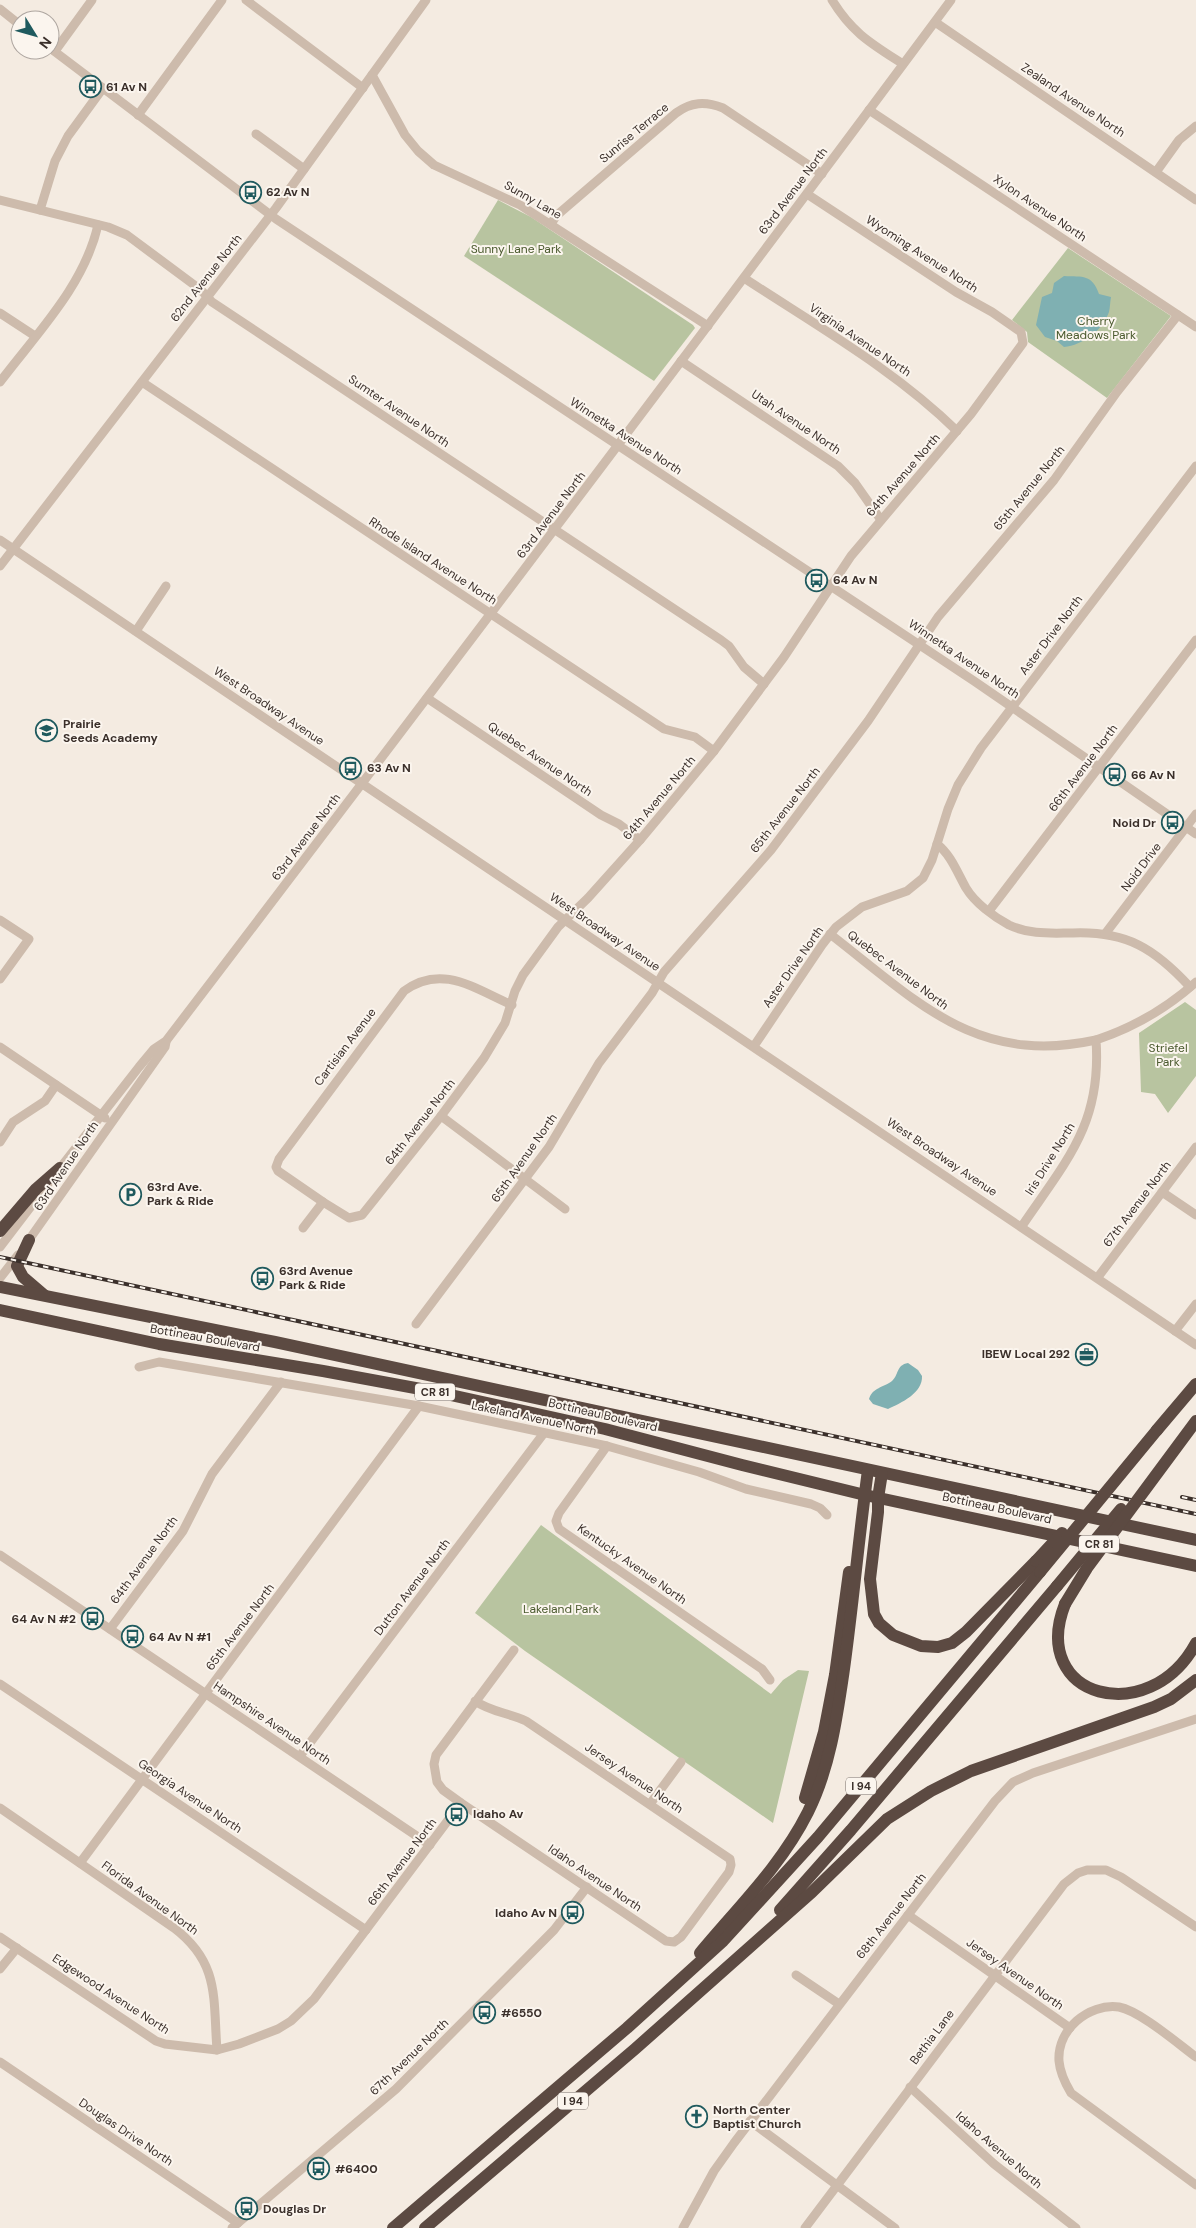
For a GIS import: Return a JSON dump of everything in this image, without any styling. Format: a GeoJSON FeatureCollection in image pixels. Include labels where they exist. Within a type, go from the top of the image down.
{"type":"FeatureCollection","features":[{"type":"Feature","properties":{"kind":"highway"},"geometry":{"type":"LineString","coordinates":[[0,1231],[36,1189],[60,1168]]}},
{"type":"Feature","properties":{"kind":"highway"},"geometry":{"type":"LineString","coordinates":[[29,1240],[17,1266],[23,1277],[46,1297]]}},
{"type":"Feature","properties":{"kind":"highway","name":"Bottineau Boulevard"},"geometry":{"type":"LineString","coordinates":[[0,1287],[274,1342],[1196,1540]]}},
{"type":"Feature","properties":{"kind":"highway","name":"Bottineau Boulevard"},"geometry":{"type":"LineString","coordinates":[[0,1310],[158,1344],[323,1371],[465,1398],[605,1429],[871,1496],[1196,1566]]}},
{"type":"Feature","properties":{"kind":"highway"},"geometry":{"type":"LineString","coordinates":[[868,1470],[871,1496],[870,1580],[874,1614],[885,1630],[912,1644],[945,1646],[959,1638],[1038,1566],[1196,1384]]}},
{"type":"Feature","properties":{"kind":"highway"},"geometry":{"type":"LineString","coordinates":[[1196,1420],[1087,1568],[1065,1604],[1057,1630],[1059,1651],[1076,1679],[1097,1691],[1121,1696],[1152,1687],[1171,1676],[1182,1664],[1196,1643]]}},
{"type":"Feature","properties":{"kind":"highway","name":"I 94"},"geometry":{"type":"LineString","coordinates":[[426,2228],[635,2049],[719,1973],[801,1888],[1196,1420]]}},
{"type":"Feature","properties":{"kind":"highway"},"geometry":{"type":"LineString","coordinates":[[670,1990],[717,1933],[750,1897],[789,1845],[808,1811],[822,1776],[832,1740],[862,1527],[871,1496],[882,1473]]}},
{"type":"Feature","properties":{"kind":"highway","name":"I 94"},"geometry":{"type":"LineString","coordinates":[[393,2228],[670,1990],[723,1941],[788,1871],[1038,1566]]}},
{"type":"Feature","properties":{"kind":"highway"},"geometry":{"type":"LineString","coordinates":[[719,1973],[812,1892],[882,1824],[915,1800],[952,1779],[1154,1707],[1171,1699],[1196,1680]]}},
{"type":"Feature","properties":{"kind":"street"},"geometry":{"type":"LineString","coordinates":[[60,39],[92,0]]}},
{"type":"Feature","properties":{"kind":"street"},"geometry":{"type":"LineString","coordinates":[[138,115],[222,0]]}},
{"type":"Feature","properties":{"kind":"street"},"geometry":{"type":"LineString","coordinates":[[246,0],[362,88]]}},
{"type":"Feature","properties":{"kind":"street","name":"62nd Avenue North"},"geometry":{"type":"LineString","coordinates":[[0,566],[270,216],[426,0]]}},
{"type":"Feature","properties":{"kind":"street"},"geometry":{"type":"LineString","coordinates":[[832,0],[840,14],[856,33],[903,64]]}},
{"type":"Feature","properties":{"kind":"street","name":"63rd Avenue North"},"geometry":{"type":"LineString","coordinates":[[0,1247],[154,1049],[166,1041],[363,783],[619,446],[951,0]]}},
{"type":"Feature","properties":{"kind":"street","name":"Zealand Avenue North"},"geometry":{"type":"LineString","coordinates":[[935,22],[1196,200]]}},
{"type":"Feature","properties":{"kind":"street","name":"Winnetka Avenue North"},"geometry":{"type":"LineString","coordinates":[[60,55],[270,216],[920,644],[1196,834]]}},
{"type":"Feature","properties":{"kind":"street","name":"Sunny Lane"},"geometry":{"type":"LineString","coordinates":[[372,75],[405,135],[423,156],[444,171],[520,205],[708,326]]}},
{"type":"Feature","properties":{"kind":"street"},"geometry":{"type":"LineString","coordinates":[[40,210],[55,161],[68,136],[103,88]]}},
{"type":"Feature","properties":{"kind":"street","name":"Sunrise Terrace"},"geometry":{"type":"LineString","coordinates":[[551,224],[556,216],[665,122],[684,107],[694,104],[712,104],[723,108],[822,174]]}},
{"type":"Feature","properties":{"kind":"street","name":"Xylon Avenue North"},"geometry":{"type":"LineString","coordinates":[[869,110],[1196,327]]}},
{"type":"Feature","properties":{"kind":"street"},"geometry":{"type":"LineString","coordinates":[[1156,172],[1179,140],[1196,126]]}},
{"type":"Feature","properties":{"kind":"street"},"geometry":{"type":"LineString","coordinates":[[256,134],[304,169]]}},
{"type":"Feature","properties":{"kind":"street","name":"Wyoming Avenue North"},"geometry":{"type":"LineString","coordinates":[[807,194],[956,292],[992,312],[1021,332],[1023,336]]}},
{"type":"Feature","properties":{"kind":"street","name":"Sumter Avenue North"},"geometry":{"type":"LineString","coordinates":[[0,200],[98,225],[127,235],[164,261],[212,302],[721,640],[734,652],[744,667],[764,684]]}},
{"type":"Feature","properties":{"kind":"street"},"geometry":{"type":"LineString","coordinates":[[0,382],[78,277],[94,242],[98,225]]}},
{"type":"Feature","properties":{"kind":"street","name":"Virginia Avenue North"},"geometry":{"type":"LineString","coordinates":[[744,278],[892,376],[918,395],[957,431]]}},
{"type":"Feature","properties":{"kind":"street"},"geometry":{"type":"LineString","coordinates":[[0,313],[35,336]]}},
{"type":"Feature","properties":{"kind":"street","name":"65th Avenue North"},"geometry":{"type":"LineString","coordinates":[[416,1324],[560,1131],[599,1062],[664,972],[771,850],[868,721],[938,617],[1054,480],[1117,392],[1178,315]]}},
{"type":"Feature","properties":{"kind":"street","name":"64th Avenue North"},"geometry":{"type":"LineString","coordinates":[[323,1202],[349,1218],[362,1215],[441,1116],[495,1040],[512,1005],[515,991],[523,975],[558,927],[640,840],[714,751],[764,684],[851,556],[957,431],[1023,343],[1023,336]]}},
{"type":"Feature","properties":{"kind":"street","name":"Utah Avenue North"},"geometry":{"type":"LineString","coordinates":[[681,362],[838,466],[855,482],[881,520]]}},
{"type":"Feature","properties":{"kind":"street","name":"Rhode Island Avenue North"},"geometry":{"type":"LineString","coordinates":[[142,382],[664,730],[696,737],[714,751]]}},
{"type":"Feature","properties":{"kind":"street","name":"Aster Drive North"},"geometry":{"type":"LineString","coordinates":[[754,1046],[830,934],[862,907],[915,886],[929,869],[948,808],[958,785],[981,748],[1196,466]]}},
{"type":"Feature","properties":{"kind":"street","name":"West Broadway Avenue"},"geometry":{"type":"LineString","coordinates":[[0,540],[1098,1277],[1196,1345]]}},
{"type":"Feature","properties":{"kind":"street"},"geometry":{"type":"LineString","coordinates":[[136,631],[166,586]]}},
{"type":"Feature","properties":{"kind":"street","name":"66th Avenue North"},"geometry":{"type":"LineString","coordinates":[[989,911],[1196,640]]}},
{"type":"Feature","properties":{"kind":"street","name":"Quebec Avenue North"},"geometry":{"type":"LineString","coordinates":[[427,698],[601,814],[619,824],[640,840]]}},
{"type":"Feature","properties":{"kind":"street","name":"Noid Drive"},"geometry":{"type":"LineString","coordinates":[[1105,934],[1196,814]]}},
{"type":"Feature","properties":{"kind":"street"},"geometry":{"type":"LineString","coordinates":[[937,844],[947,852],[973,897],[1009,925],[1036,933],[1083,932],[1105,934],[1132,942],[1152,951],[1193,984],[1163,1010],[1142,1022],[1096,1040]]}},
{"type":"Feature","properties":{"kind":"street"},"geometry":{"type":"LineString","coordinates":[[0,920],[29,939],[0,979]]}},
{"type":"Feature","properties":{"kind":"street","name":"Quebec Avenue North"},"geometry":{"type":"LineString","coordinates":[[830,934],[924,1007],[963,1030],[1006,1044],[1029,1047],[1074,1045],[1096,1040]]}},
{"type":"Feature","properties":{"kind":"street","name":"Cartisian Avenue"},"geometry":{"type":"LineString","coordinates":[[323,1202],[278,1171],[276,1167],[279,1159],[404,991],[416,983],[427,979],[450,978],[512,1005]]}},
{"type":"Feature","properties":{"kind":"street","name":"Iris Drive North"},"geometry":{"type":"LineString","coordinates":[[1022,1226],[1082,1134],[1094,1096],[1096,1040]]}},
{"type":"Feature","properties":{"kind":"street","name":"63rd Avenue North"},"geometry":{"type":"LineString","coordinates":[[0,1278],[58,1200],[110,1122],[165,1048],[166,1041]]}},
{"type":"Feature","properties":{"kind":"street"},"geometry":{"type":"LineString","coordinates":[[0,1047],[110,1122]]}},
{"type":"Feature","properties":{"kind":"street"},"geometry":{"type":"LineString","coordinates":[[0,1142],[13,1122],[45,1101],[56,1085]]}},
{"type":"Feature","properties":{"kind":"street"},"geometry":{"type":"LineString","coordinates":[[441,1116],[564,1209]]}},
{"type":"Feature","properties":{"kind":"street","name":"67th Avenue North"},"geometry":{"type":"LineString","coordinates":[[1098,1277],[1196,1147]]}},
{"type":"Feature","properties":{"kind":"street"},"geometry":{"type":"LineString","coordinates":[[1162,1192],[1196,1215]]}},
{"type":"Feature","properties":{"kind":"street"},"geometry":{"type":"LineString","coordinates":[[303,1228],[323,1202]]}},
{"type":"Feature","properties":{"kind":"street"},"geometry":{"type":"LineString","coordinates":[[1175,1331],[1196,1304]]}},
{"type":"Feature","properties":{"kind":"street","name":"Lakeland Avenue North"},"geometry":{"type":"LineString","coordinates":[[139,1367],[159,1362],[280,1382],[419,1406],[607,1446],[699,1472],[746,1488],[811,1504],[820,1508],[828,1515]]}},
{"type":"Feature","properties":{"kind":"street","name":"64th Avenue North"},"geometry":{"type":"LineString","coordinates":[[110,1629],[183,1530],[212,1474],[280,1382]]}},
{"type":"Feature","properties":{"kind":"street","name":"65th Avenue North"},"geometry":{"type":"LineString","coordinates":[[80,1863],[419,1406]]}},
{"type":"Feature","properties":{"kind":"street","name":"Dutton Avenue North"},"geometry":{"type":"LineString","coordinates":[[300,1756],[544,1433]]}},
{"type":"Feature","properties":{"kind":"street","name":"Kentucky Avenue North"},"geometry":{"type":"LineString","coordinates":[[607,1446],[558,1513],[556,1521],[559,1529],[762,1669],[770,1680]]}},
{"type":"Feature","properties":{"kind":"street"},"geometry":{"type":"LineString","coordinates":[[0,1566],[3,1556]]}},
{"type":"Feature","properties":{"kind":"street","name":"Hampshire Avenue North"},"geometry":{"type":"LineString","coordinates":[[3,1556],[430,1845]]}},
{"type":"Feature","properties":{"kind":"street"},"geometry":{"type":"LineString","coordinates":[[461,1803],[443,1790],[437,1782],[434,1764],[441,1747],[514,1650]]}},
{"type":"Feature","properties":{"kind":"street","name":"Georgia Avenue North"},"geometry":{"type":"LineString","coordinates":[[0,1684],[366,1930]]}},
{"type":"Feature","properties":{"kind":"street","name":"Jersey Avenue North"},"geometry":{"type":"LineString","coordinates":[[475,1701],[487,1710],[504,1713],[526,1721],[730,1859],[732,1865],[730,1872],[706,1904]]}},
{"type":"Feature","properties":{"kind":"street","name":"68th Avenue North"},"geometry":{"type":"LineString","coordinates":[[683,2228],[714,2171],[750,2121],[995,1801],[1013,1782],[1033,1773],[1196,1719]]}},
{"type":"Feature","properties":{"kind":"street"},"geometry":{"type":"LineString","coordinates":[[650,1804],[681,1762]]}},
{"type":"Feature","properties":{"kind":"street","name":"66th Avenue North"},"geometry":{"type":"LineString","coordinates":[[217,2050],[263,2035],[291,2020],[314,1999],[461,1803]]}},
{"type":"Feature","properties":{"kind":"street","name":"Idaho Avenue North"},"geometry":{"type":"LineString","coordinates":[[461,1803],[666,1941],[674,1942],[681,1937],[706,1904]]}},
{"type":"Feature","properties":{"kind":"street","name":"Florida Avenue North"},"geometry":{"type":"LineString","coordinates":[[0,1808],[174,1928],[197,1949],[211,1976],[217,2050]]}},
{"type":"Feature","properties":{"kind":"street","name":"Bethia Lane"},"geometry":{"type":"LineString","coordinates":[[805,2228],[1064,1884],[1078,1873],[1087,1870],[1106,1870],[1116,1874],[1196,1927]]}},
{"type":"Feature","properties":{"kind":"street","name":"67th Avenue North"},"geometry":{"type":"LineString","coordinates":[[235,2225],[396,2089],[554,1930],[587,1887]]}},
{"type":"Feature","properties":{"kind":"street","name":"Jersey Avenue North"},"geometry":{"type":"LineString","coordinates":[[908,1915],[1070,2028],[1061,2044],[1059,2063],[1061,2074],[1071,2093],[1196,2185]]}},
{"type":"Feature","properties":{"kind":"street","name":"Edgewood Avenue North"},"geometry":{"type":"LineString","coordinates":[[0,1937],[160,2043],[217,2050]]}},
{"type":"Feature","properties":{"kind":"street"},"geometry":{"type":"LineString","coordinates":[[0,1969],[17,1948]]}},
{"type":"Feature","properties":{"kind":"street"},"geometry":{"type":"LineString","coordinates":[[796,1975],[839,2004]]}},
{"type":"Feature","properties":{"kind":"street"},"geometry":{"type":"LineString","coordinates":[[1070,2028],[1087,2012],[1098,2008],[1120,2007],[1140,2016],[1196,2057]]}},
{"type":"Feature","properties":{"kind":"street","name":"Douglas Drive North"},"geometry":{"type":"LineString","coordinates":[[0,2062],[235,2225]]}},
{"type":"Feature","properties":{"kind":"street","name":"Idaho Avenue North"},"geometry":{"type":"LineString","coordinates":[[910,2088],[994,2164],[1076,2228]]}},
{"type":"Feature","properties":{"kind":"street"},"geometry":{"type":"LineString","coordinates":[[750,2121],[895,2228]]}},
{"type":"Feature","properties":{"kind":"green space","name":"Sunny Lane Park"},"geometry":{"type":"Polygon","coordinates":[[[498,200],[531,217],[693,325],[695,328],[654,381],[464,256],[498,200]]]}},
{"type":"Feature","properties":{"kind":"green space","name":"Cherry Meadows Park"},"geometry":{"type":"Polygon","coordinates":[[[1068,248],[1171,316],[1107,398],[1028,342],[1027,332],[1012,320],[1068,248]]]}},
{"type":"Feature","properties":{"kind":"green space","name":"Striefel Park"},"geometry":{"type":"Polygon","coordinates":[[[1185,1002],[1196,1010],[1196,1076],[1168,1113],[1155,1094],[1141,1092],[1139,1033],[1185,1002]]]}},
{"type":"Feature","properties":{"kind":"green space","name":"Lakeland Park"},"geometry":{"type":"Polygon","coordinates":[[[541,1525],[771,1694],[783,1680],[798,1670],[809,1671],[773,1823],[525,1651],[475,1613],[541,1525]]]}},
{"type":"Feature","properties":{"kind":"water"},"geometry":{"type":"Polygon","coordinates":[[[1064,276],[1086,278],[1093,283],[1099,294],[1111,297],[1109,312],[1097,331],[1085,340],[1064,347],[1057,341],[1045,337],[1036,325],[1042,297],[1052,293],[1054,283],[1064,276]]]}},
{"type":"Feature","properties":{"kind":"water"},"geometry":{"type":"Polygon","coordinates":[[[908,1363],[918,1370],[922,1376],[919,1387],[915,1392],[910,1397],[888,1409],[873,1404],[869,1399],[873,1392],[892,1381],[901,1366],[908,1363]]]}},
{"type":"Feature","properties":{"kind":"railway"},"geometry":{"type":"LineString","coordinates":[[0,1257],[1196,1514]]}},
{"type":"Feature","properties":{"kind":"railway"},"geometry":{"type":"LineString","coordinates":[[1182,1497],[1196,1500]]}},
{"type":"Feature","properties":{"kind":"place","name":"61 Av N"},"geometry":{"type":"Point","coordinates":[90,87]}},
{"type":"Feature","properties":{"kind":"place","name":"62 Av N"},"geometry":{"type":"Point","coordinates":[250,192]}},
{"type":"Feature","properties":{"kind":"place","name":"64 Av N"},"geometry":{"type":"Point","coordinates":[817,580]}},
{"type":"Feature","properties":{"kind":"place","name":"Prairie Seeds Academy"},"geometry":{"type":"Point","coordinates":[47,731]}},
{"type":"Feature","properties":{"kind":"place","name":"63 Av N"},"geometry":{"type":"Point","coordinates":[351,768]}},
{"type":"Feature","properties":{"kind":"place","name":"66 Av N"},"geometry":{"type":"Point","coordinates":[1115,775]}},
{"type":"Feature","properties":{"kind":"place","name":"Noid Dr"},"geometry":{"type":"Point","coordinates":[1172,823]}},
{"type":"Feature","properties":{"kind":"place","name":"63rd Ave. Park & Ride"},"geometry":{"type":"Point","coordinates":[131,1194]}},
{"type":"Feature","properties":{"kind":"place","name":"63rd Avenue Park & Ride"},"geometry":{"type":"Point","coordinates":[263,1278]}},
{"type":"Feature","properties":{"kind":"place","name":"IBEW Local 292"},"geometry":{"type":"Point","coordinates":[1086,1354]}},
{"type":"Feature","properties":{"kind":"place","name":"64 Av N #2"},"geometry":{"type":"Point","coordinates":[92,1619]}},
{"type":"Feature","properties":{"kind":"place","name":"64 Av N #1"},"geometry":{"type":"Point","coordinates":[133,1637]}},
{"type":"Feature","properties":{"kind":"place","name":"Idaho Av"},"geometry":{"type":"Point","coordinates":[457,1814]}},
{"type":"Feature","properties":{"kind":"place","name":"Idaho Av N"},"geometry":{"type":"Point","coordinates":[573,1913]}},
{"type":"Feature","properties":{"kind":"place","name":"#6550"},"geometry":{"type":"Point","coordinates":[485,2013]}},
{"type":"Feature","properties":{"kind":"place","name":"North Center Baptist Church"},"geometry":{"type":"Point","coordinates":[697,2117]}},
{"type":"Feature","properties":{"kind":"place","name":"#6400"},"geometry":{"type":"Point","coordinates":[319,2169]}},
{"type":"Feature","properties":{"kind":"place","name":"Douglas Dr"},"geometry":{"type":"Point","coordinates":[247,2209]}}]}
